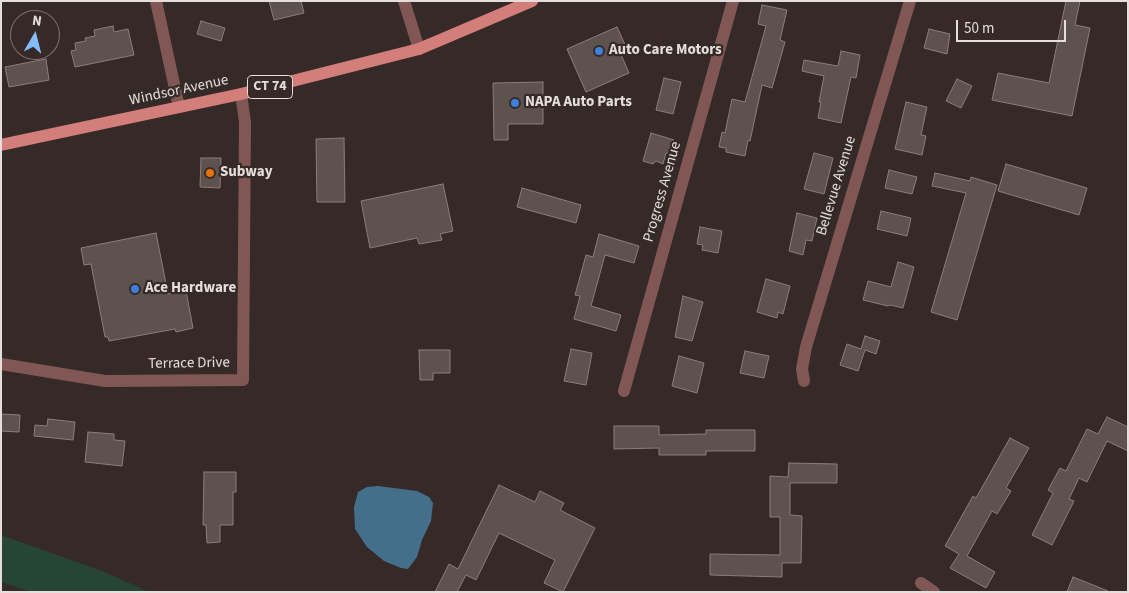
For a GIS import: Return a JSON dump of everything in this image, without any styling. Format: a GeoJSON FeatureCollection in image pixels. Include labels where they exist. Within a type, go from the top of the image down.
{"type":"FeatureCollection","features":[{"type":"Feature","properties":{"kind":"main road","name":"Windsor Avenue"},"geometry":{"type":"LineString","coordinates":[[1,145],[241,94],[419,49],[532,1]]}},
{"type":"Feature","properties":{"kind":"street"},"geometry":{"type":"LineString","coordinates":[[156,1],[179,107]]}},
{"type":"Feature","properties":{"kind":"street"},"geometry":{"type":"LineString","coordinates":[[404,1],[419,49]]}},
{"type":"Feature","properties":{"kind":"street","name":"Progress Avenue"},"geometry":{"type":"LineString","coordinates":[[624,391],[733,1]]}},
{"type":"Feature","properties":{"kind":"street","name":"Bellevue Avenue"},"geometry":{"type":"LineString","coordinates":[[804,381],[802,370],[806,347],[910,1]]}},
{"type":"Feature","properties":{"kind":"street","name":"Terrace Drive"},"geometry":{"type":"LineString","coordinates":[[1,364],[105,382],[243,380],[245,122],[241,94]]}},
{"type":"Feature","properties":{"kind":"street"},"geometry":{"type":"LineString","coordinates":[[921,582],[934,592]]}},
{"type":"Feature","properties":{"kind":"green space"},"geometry":{"type":"Polygon","coordinates":[[[1,535],[102,571],[149,592],[31,592],[1,582],[1,535]]]}},
{"type":"Feature","properties":{"kind":"water"},"geometry":{"type":"Polygon","coordinates":[[[378,486],[417,491],[429,497],[433,503],[431,521],[422,540],[417,557],[408,569],[384,561],[367,547],[355,529],[354,507],[358,492],[367,487],[378,486]]]}},
{"type":"Feature","properties":{"kind":"building"},"geometry":{"type":"Polygon","coordinates":[[[269,1],[301,1],[304,13],[274,20],[269,1]]]}},
{"type":"Feature","properties":{"kind":"building"},"geometry":{"type":"Polygon","coordinates":[[[1066,1],[1080,1],[1075,25],[1090,28],[1072,116],[992,100],[998,73],[1049,83],[1066,1]]]}},
{"type":"Feature","properties":{"kind":"building"},"geometry":{"type":"Polygon","coordinates":[[[762,5],[787,10],[780,40],[785,42],[772,88],[762,85],[745,156],[726,152],[726,148],[719,147],[722,132],[725,133],[732,99],[745,102],[766,26],[758,24],[762,5]]]}},
{"type":"Feature","properties":{"kind":"building"},"geometry":{"type":"Polygon","coordinates":[[[201,21],[225,28],[221,41],[197,34],[201,21]]]}},
{"type":"Feature","properties":{"kind":"building"},"geometry":{"type":"Polygon","coordinates":[[[113,26],[114,32],[128,29],[134,55],[75,67],[71,51],[76,50],[75,43],[86,41],[85,38],[95,36],[94,30],[113,26]]]}},
{"type":"Feature","properties":{"kind":"building"},"geometry":{"type":"Polygon","coordinates":[[[617,27],[626,47],[619,50],[629,73],[586,92],[567,49],[617,27]]]}},
{"type":"Feature","properties":{"kind":"building"},"geometry":{"type":"Polygon","coordinates":[[[929,29],[950,34],[947,54],[924,48],[929,29]]]}},
{"type":"Feature","properties":{"kind":"building"},"geometry":{"type":"Polygon","coordinates":[[[841,51],[860,55],[856,78],[851,77],[841,123],[818,118],[824,76],[802,71],[804,60],[838,66],[841,51]]]}},
{"type":"Feature","properties":{"kind":"building"},"geometry":{"type":"Polygon","coordinates":[[[46,60],[49,80],[9,87],[5,67],[46,60]]]}},
{"type":"Feature","properties":{"kind":"building"},"geometry":{"type":"Polygon","coordinates":[[[664,78],[681,82],[673,114],[656,110],[664,78]]]}},
{"type":"Feature","properties":{"kind":"building"},"geometry":{"type":"Polygon","coordinates":[[[957,79],[972,86],[961,108],[946,101],[957,79]]]}},
{"type":"Feature","properties":{"kind":"building"},"geometry":{"type":"Polygon","coordinates":[[[543,82],[543,124],[508,124],[508,140],[494,140],[493,83],[543,82]]]}},
{"type":"Feature","properties":{"kind":"building"},"geometry":{"type":"Polygon","coordinates":[[[906,102],[927,107],[921,135],[926,136],[922,155],[895,149],[906,102]]]}},
{"type":"Feature","properties":{"kind":"building"},"geometry":{"type":"Polygon","coordinates":[[[651,133],[674,140],[670,154],[666,153],[663,164],[656,161],[653,164],[643,161],[651,133]]]}},
{"type":"Feature","properties":{"kind":"building"},"geometry":{"type":"Polygon","coordinates":[[[344,138],[345,202],[317,202],[316,139],[344,138]]]}},
{"type":"Feature","properties":{"kind":"building"},"geometry":{"type":"Polygon","coordinates":[[[814,153],[833,158],[824,194],[804,189],[814,153]]]}},
{"type":"Feature","properties":{"kind":"building"},"geometry":{"type":"Polygon","coordinates":[[[201,158],[221,158],[220,188],[200,187],[201,158]]]}},
{"type":"Feature","properties":{"kind":"building"},"geometry":{"type":"Polygon","coordinates":[[[1006,164],[1087,188],[1079,215],[998,191],[1006,164]]]}},
{"type":"Feature","properties":{"kind":"building"},"geometry":{"type":"Polygon","coordinates":[[[889,170],[917,177],[912,194],[885,188],[889,170]]]}},
{"type":"Feature","properties":{"kind":"building"},"geometry":{"type":"Polygon","coordinates":[[[935,173],[970,181],[971,177],[997,185],[957,320],[931,312],[966,193],[932,186],[935,173]]]}},
{"type":"Feature","properties":{"kind":"building"},"geometry":{"type":"Polygon","coordinates":[[[443,184],[453,231],[440,234],[442,240],[419,244],[417,238],[370,248],[361,201],[443,184]]]}},
{"type":"Feature","properties":{"kind":"building"},"geometry":{"type":"Polygon","coordinates":[[[522,188],[581,205],[576,223],[517,207],[522,188]]]}},
{"type":"Feature","properties":{"kind":"building"},"geometry":{"type":"Polygon","coordinates":[[[881,211],[911,218],[907,236],[877,229],[881,211]]]}},
{"type":"Feature","properties":{"kind":"building"},"geometry":{"type":"Polygon","coordinates":[[[797,213],[817,218],[812,241],[806,240],[803,255],[789,251],[797,213]]]}},
{"type":"Feature","properties":{"kind":"building"},"geometry":{"type":"Polygon","coordinates":[[[700,227],[722,231],[718,253],[702,250],[703,245],[697,244],[700,227]]]}},
{"type":"Feature","properties":{"kind":"building"},"geometry":{"type":"Polygon","coordinates":[[[156,233],[168,294],[186,291],[193,328],[176,332],[175,329],[109,341],[108,337],[105,337],[91,264],[84,265],[81,248],[156,233]]]}},
{"type":"Feature","properties":{"kind":"building"},"geometry":{"type":"Polygon","coordinates":[[[599,234],[639,246],[634,263],[605,255],[591,306],[621,315],[616,331],[574,319],[580,296],[575,295],[586,255],[593,257],[599,234]]]}},
{"type":"Feature","properties":{"kind":"building"},"geometry":{"type":"Polygon","coordinates":[[[898,262],[914,267],[903,308],[863,300],[868,281],[891,287],[898,262]]]}},
{"type":"Feature","properties":{"kind":"building"},"geometry":{"type":"Polygon","coordinates":[[[766,279],[790,286],[783,314],[778,312],[777,318],[757,312],[766,279]]]}},
{"type":"Feature","properties":{"kind":"building"},"geometry":{"type":"Polygon","coordinates":[[[683,296],[703,302],[692,341],[675,337],[683,296]]]}},
{"type":"Feature","properties":{"kind":"building"},"geometry":{"type":"Polygon","coordinates":[[[865,336],[880,341],[876,354],[865,350],[858,371],[840,365],[847,344],[861,349],[865,336]]]}},
{"type":"Feature","properties":{"kind":"building"},"geometry":{"type":"Polygon","coordinates":[[[571,349],[592,353],[586,385],[564,381],[571,349]]]}},
{"type":"Feature","properties":{"kind":"building"},"geometry":{"type":"Polygon","coordinates":[[[419,350],[450,350],[450,373],[433,373],[433,380],[420,380],[419,350]]]}},
{"type":"Feature","properties":{"kind":"building"},"geometry":{"type":"Polygon","coordinates":[[[745,351],[769,356],[764,378],[740,373],[745,351]]]}},
{"type":"Feature","properties":{"kind":"building"},"geometry":{"type":"Polygon","coordinates":[[[679,356],[704,363],[697,393],[672,386],[679,356]]]}},
{"type":"Feature","properties":{"kind":"building"},"geometry":{"type":"Polygon","coordinates":[[[1,414],[20,415],[19,432],[1,431],[1,414]]]}},
{"type":"Feature","properties":{"kind":"building"},"geometry":{"type":"Polygon","coordinates":[[[1107,417],[1128,427],[1128,451],[1107,441],[1087,482],[1079,478],[1069,499],[1074,501],[1052,545],[1032,535],[1053,493],[1048,490],[1060,468],[1066,471],[1087,429],[1098,434],[1107,417]]]}},
{"type":"Feature","properties":{"kind":"building"},"geometry":{"type":"Polygon","coordinates":[[[48,419],[75,422],[73,440],[34,436],[35,425],[47,426],[48,419]]]}},
{"type":"Feature","properties":{"kind":"building"},"geometry":{"type":"Polygon","coordinates":[[[614,426],[659,426],[659,435],[706,434],[706,430],[755,430],[755,451],[706,451],[706,455],[659,455],[659,448],[614,449],[614,426]]]}},
{"type":"Feature","properties":{"kind":"building"},"geometry":{"type":"Polygon","coordinates":[[[88,432],[114,434],[114,440],[125,441],[122,466],[85,462],[88,432]]]}},
{"type":"Feature","properties":{"kind":"building"},"geometry":{"type":"Polygon","coordinates":[[[1010,438],[1029,448],[1006,488],[1011,491],[997,514],[992,511],[967,556],[995,572],[986,588],[950,568],[959,554],[945,546],[973,496],[976,498],[1010,438]]]}},
{"type":"Feature","properties":{"kind":"building"},"geometry":{"type":"Polygon","coordinates":[[[789,463],[837,464],[837,483],[790,483],[790,515],[802,516],[801,563],[782,563],[782,577],[710,575],[710,554],[780,555],[780,517],[770,517],[770,476],[788,477],[789,463]]]}},
{"type":"Feature","properties":{"kind":"building"},"geometry":{"type":"Polygon","coordinates":[[[204,472],[236,472],[236,492],[233,492],[233,525],[220,525],[220,542],[207,543],[206,525],[203,525],[204,472]]]}},
{"type":"Feature","properties":{"kind":"building"},"geometry":{"type":"Polygon","coordinates":[[[499,485],[535,502],[540,491],[564,503],[560,510],[595,528],[563,592],[544,583],[555,560],[499,533],[476,580],[466,575],[457,592],[435,592],[449,564],[458,569],[499,485]]]}},
{"type":"Feature","properties":{"kind":"building"},"geometry":{"type":"Polygon","coordinates":[[[1073,577],[1108,591],[1067,592],[1073,577]]]}},
{"type":"Feature","properties":{"kind":"place","name":"Auto Care Motors"},"geometry":{"type":"Point","coordinates":[599,51]}},
{"type":"Feature","properties":{"kind":"place","name":"NAPA Auto Parts"},"geometry":{"type":"Point","coordinates":[515,103]}},
{"type":"Feature","properties":{"kind":"place","name":"Subway"},"geometry":{"type":"Point","coordinates":[210,173]}},
{"type":"Feature","properties":{"kind":"place","name":"Ace Hardware"},"geometry":{"type":"Point","coordinates":[135,289]}}]}
